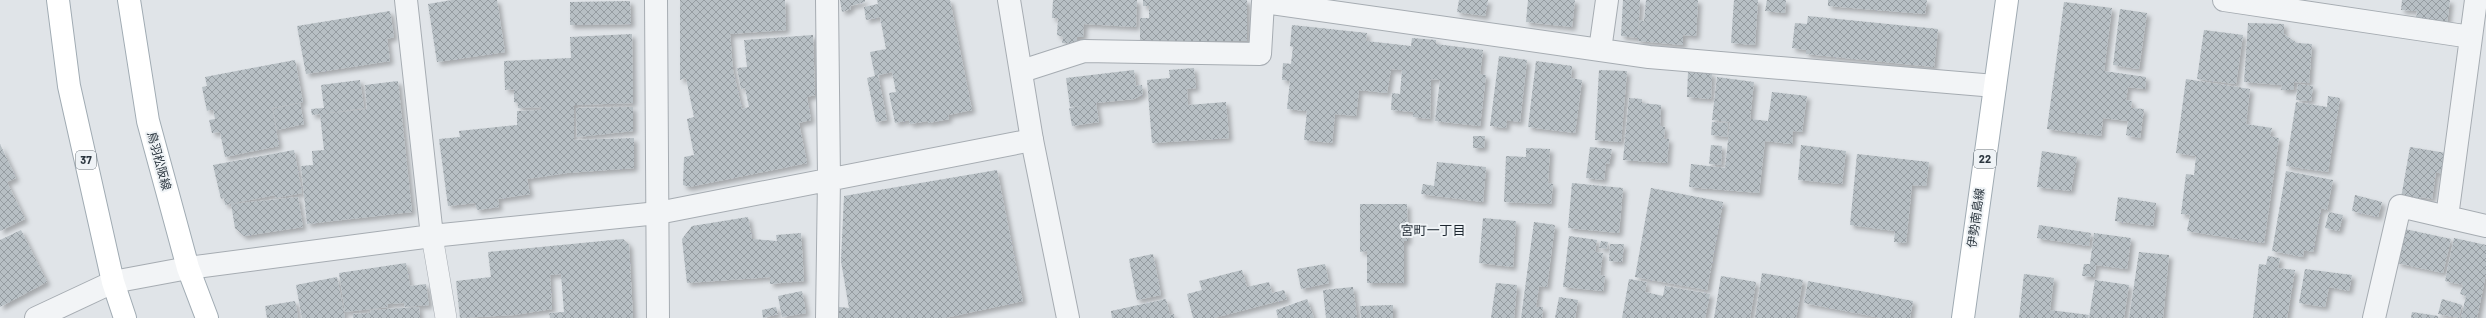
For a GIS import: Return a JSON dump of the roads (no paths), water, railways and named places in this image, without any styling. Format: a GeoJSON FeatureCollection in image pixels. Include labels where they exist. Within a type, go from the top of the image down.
{"type":"FeatureCollection","features":[{"type":"Feature","properties":{"kind":"main road","name":"37"},"geometry":{"type":"LineString","coordinates":[[58,0],[69,86],[113,282],[125,318]]}},
{"type":"Feature","properties":{"kind":"main road","name":"鳥羽松阪線"},"geometry":{"type":"LineString","coordinates":[[129,0],[148,121],[188,268],[207,318]]}},
{"type":"Feature","properties":{"kind":"main road","name":"伊勢南島線"},"geometry":{"type":"LineString","coordinates":[[1962,318],[2007,0]]}},
{"type":"Feature","properties":{"kind":"street"},"geometry":{"type":"LineString","coordinates":[[406,0],[432,236]]}},
{"type":"Feature","properties":{"kind":"street"},"geometry":{"type":"LineString","coordinates":[[656,0],[658,318]]}},
{"type":"Feature","properties":{"kind":"street"},"geometry":{"type":"LineString","coordinates":[[827,0],[829,179],[827,318]]}},
{"type":"Feature","properties":{"kind":"street"},"geometry":{"type":"LineString","coordinates":[[1009,0],[1022,71],[1032,140],[1068,318]]}},
{"type":"Feature","properties":{"kind":"street"},"geometry":{"type":"LineString","coordinates":[[1600,50],[1607,0]]}},
{"type":"Feature","properties":{"kind":"street"},"geometry":{"type":"LineString","coordinates":[[2224,0],[2302,6],[2471,37]]}},
{"type":"Feature","properties":{"kind":"street"},"geometry":{"type":"LineString","coordinates":[[2447,217],[2476,0]]}},
{"type":"Feature","properties":{"kind":"street"},"geometry":{"type":"LineString","coordinates":[[1022,71],[1084,51],[1260,54],[1263,2],[1649,57],[1995,86]]}},
{"type":"Feature","properties":{"kind":"street"},"geometry":{"type":"LineString","coordinates":[[36,318],[113,282],[188,268],[432,236],[658,213],[1032,140]]}},
{"type":"Feature","properties":{"kind":"street"},"geometry":{"type":"LineString","coordinates":[[2374,318],[2400,206],[2486,226]]}},
{"type":"Feature","properties":{"kind":"lane"},"geometry":{"type":"LineString","coordinates":[[432,236],[446,318]]}},
{"type":"Feature","properties":{"kind":"district","name":"宮町一丁目"},"geometry":{"type":"Point","coordinates":[1433,230]}}]}
